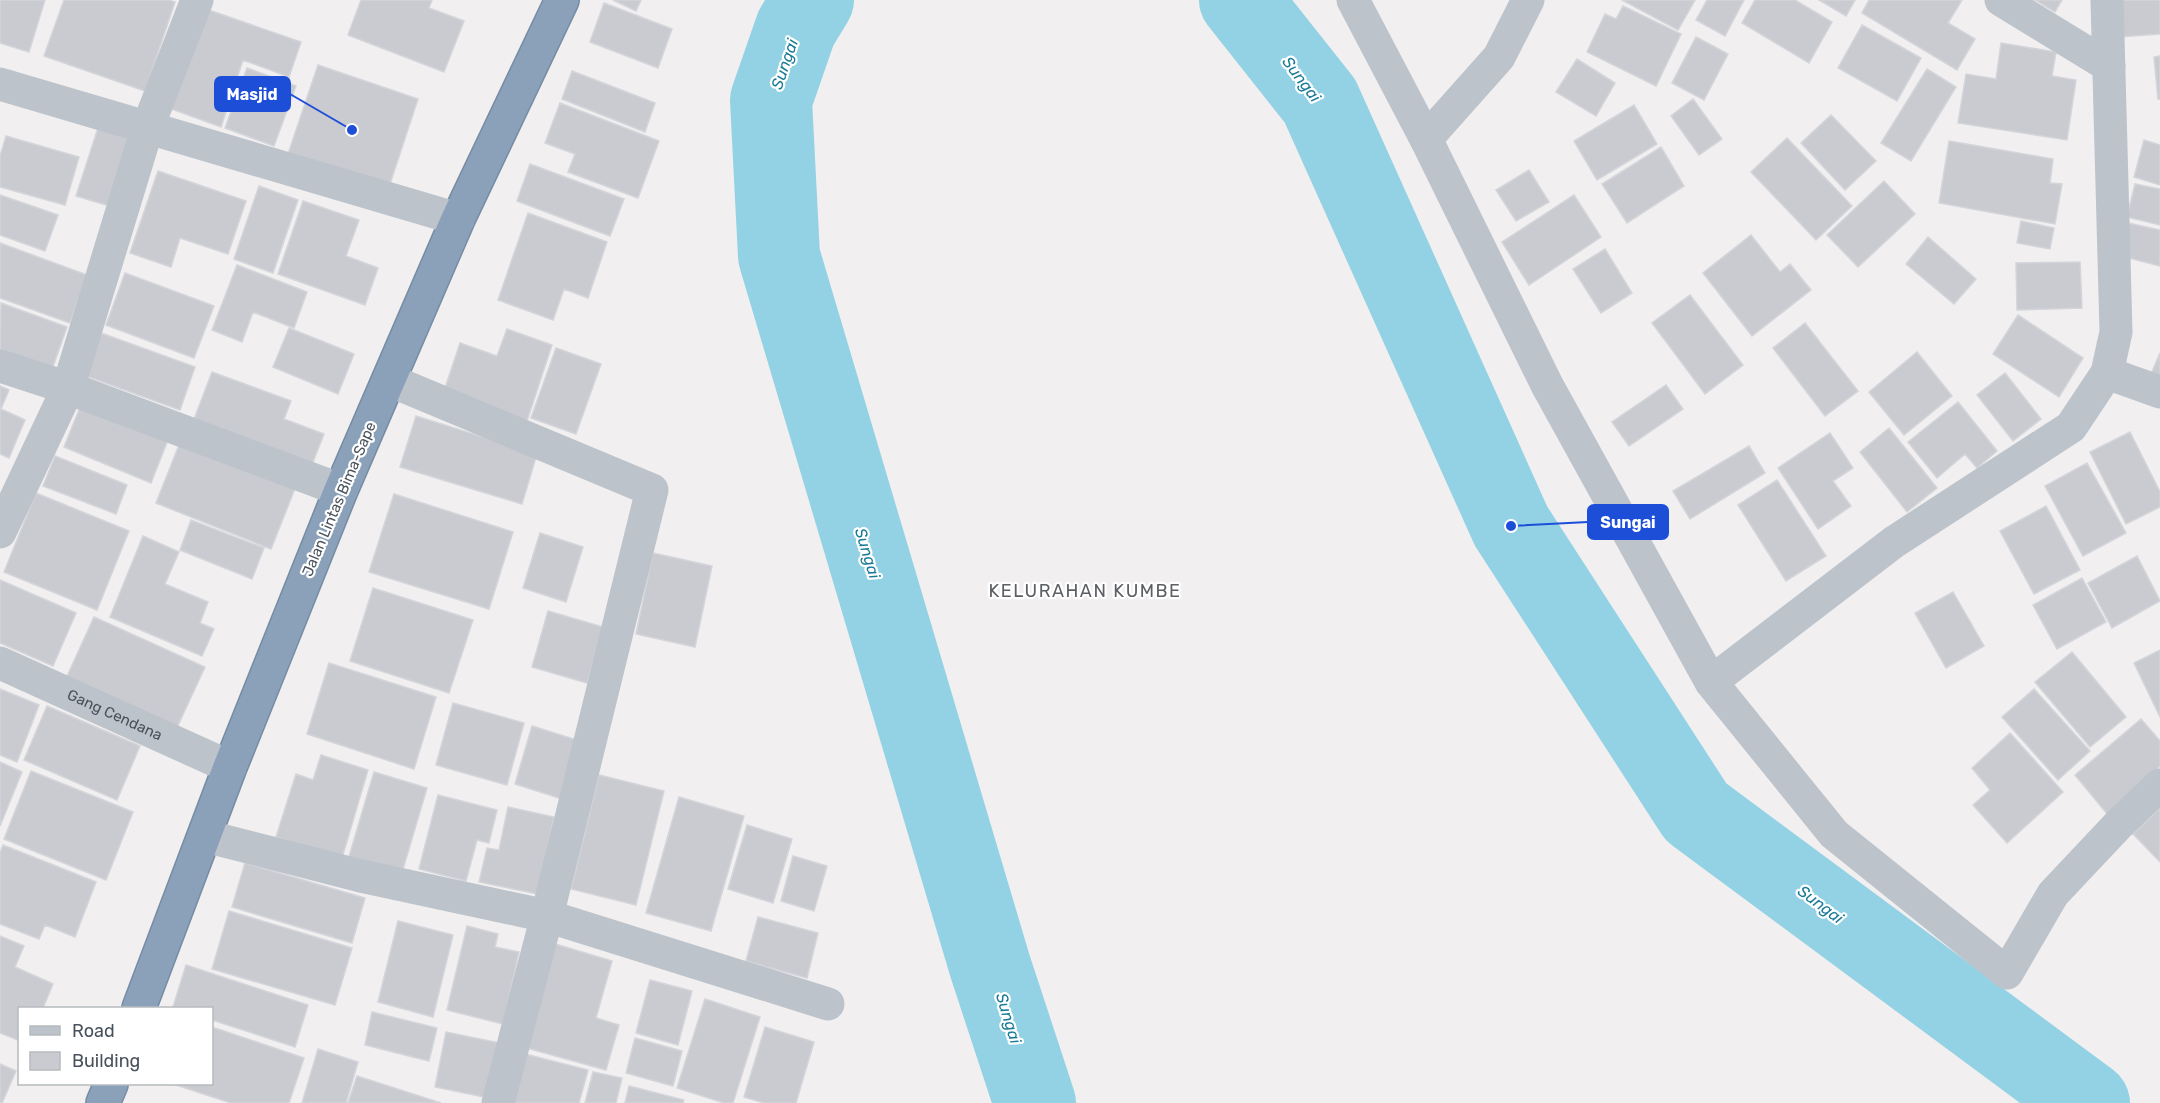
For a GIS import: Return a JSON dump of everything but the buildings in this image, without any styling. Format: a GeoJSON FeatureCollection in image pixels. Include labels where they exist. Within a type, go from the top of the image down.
{"type":"FeatureCollection","features":[{"type":"Feature","properties":{"kind":"highway","name":"Jalan Lintas Bima-Sape"},"geometry":{"type":"LineString","coordinates":[[139,1007],[230,767],[341,490],[458,219],[562,0]]}},
{"type":"Feature","properties":{"kind":"highway"},"geometry":{"type":"LineString","coordinates":[[103,1103],[110,1085]]}},
{"type":"Feature","properties":{"kind":"street"},"geometry":{"type":"LineString","coordinates":[[0,532],[68,388],[147,129],[197,0]]}},
{"type":"Feature","properties":{"kind":"street"},"geometry":{"type":"LineString","coordinates":[[1353,0],[1426,139],[1547,385],[1711,682],[1834,834],[2007,973],[2053,894],[2119,824],[2160,785]]}},
{"type":"Feature","properties":{"kind":"street"},"geometry":{"type":"LineString","coordinates":[[1426,139],[1498,57],[1528,0]]}},
{"type":"Feature","properties":{"kind":"street"},"geometry":{"type":"LineString","coordinates":[[2001,0],[2109,66]]}},
{"type":"Feature","properties":{"kind":"street"},"geometry":{"type":"LineString","coordinates":[[1711,682],[1894,543],[2071,427],[2107,373],[2116,332],[2107,0]]}},
{"type":"Feature","properties":{"kind":"street"},"geometry":{"type":"LineString","coordinates":[[0,84],[458,219]]}},
{"type":"Feature","properties":{"kind":"street"},"geometry":{"type":"LineString","coordinates":[[0,366],[68,388],[341,490]]}},
{"type":"Feature","properties":{"kind":"street"},"geometry":{"type":"LineString","coordinates":[[2107,373],[2160,392]]}},
{"type":"Feature","properties":{"kind":"street"},"geometry":{"type":"LineString","coordinates":[[389,380],[652,490],[547,916],[498,1103]]}},
{"type":"Feature","properties":{"kind":"street","name":"Gang Cendana"},"geometry":{"type":"LineString","coordinates":[[0,663],[230,767]]}},
{"type":"Feature","properties":{"kind":"street"},"geometry":{"type":"LineString","coordinates":[[205,836],[361,876],[547,916],[828,1004]]}},
{"type":"Feature","properties":{"kind":"waterway","name":"Sungai"},"geometry":{"type":"LineString","coordinates":[[813,0],[796,28],[771,100],[779,256],[990,966],[1035,1103]]}},
{"type":"Feature","properties":{"kind":"waterway","name":"Sungai"},"geometry":{"type":"LineString","coordinates":[[1240,0],[1320,101],[1511,526],[1696,812],[2089,1103]]}},
{"type":"Feature","properties":{"kind":"place","name":"Masjid"},"geometry":{"type":"Point","coordinates":[352,130]}},
{"type":"Feature","properties":{"kind":"place","name":"Sungai"},"geometry":{"type":"Point","coordinates":[1511,526]}},
{"type":"Feature","properties":{"kind":"district","name":"KELURAHAN KUMBE"},"geometry":{"type":"Point","coordinates":[1085,591]}}]}
